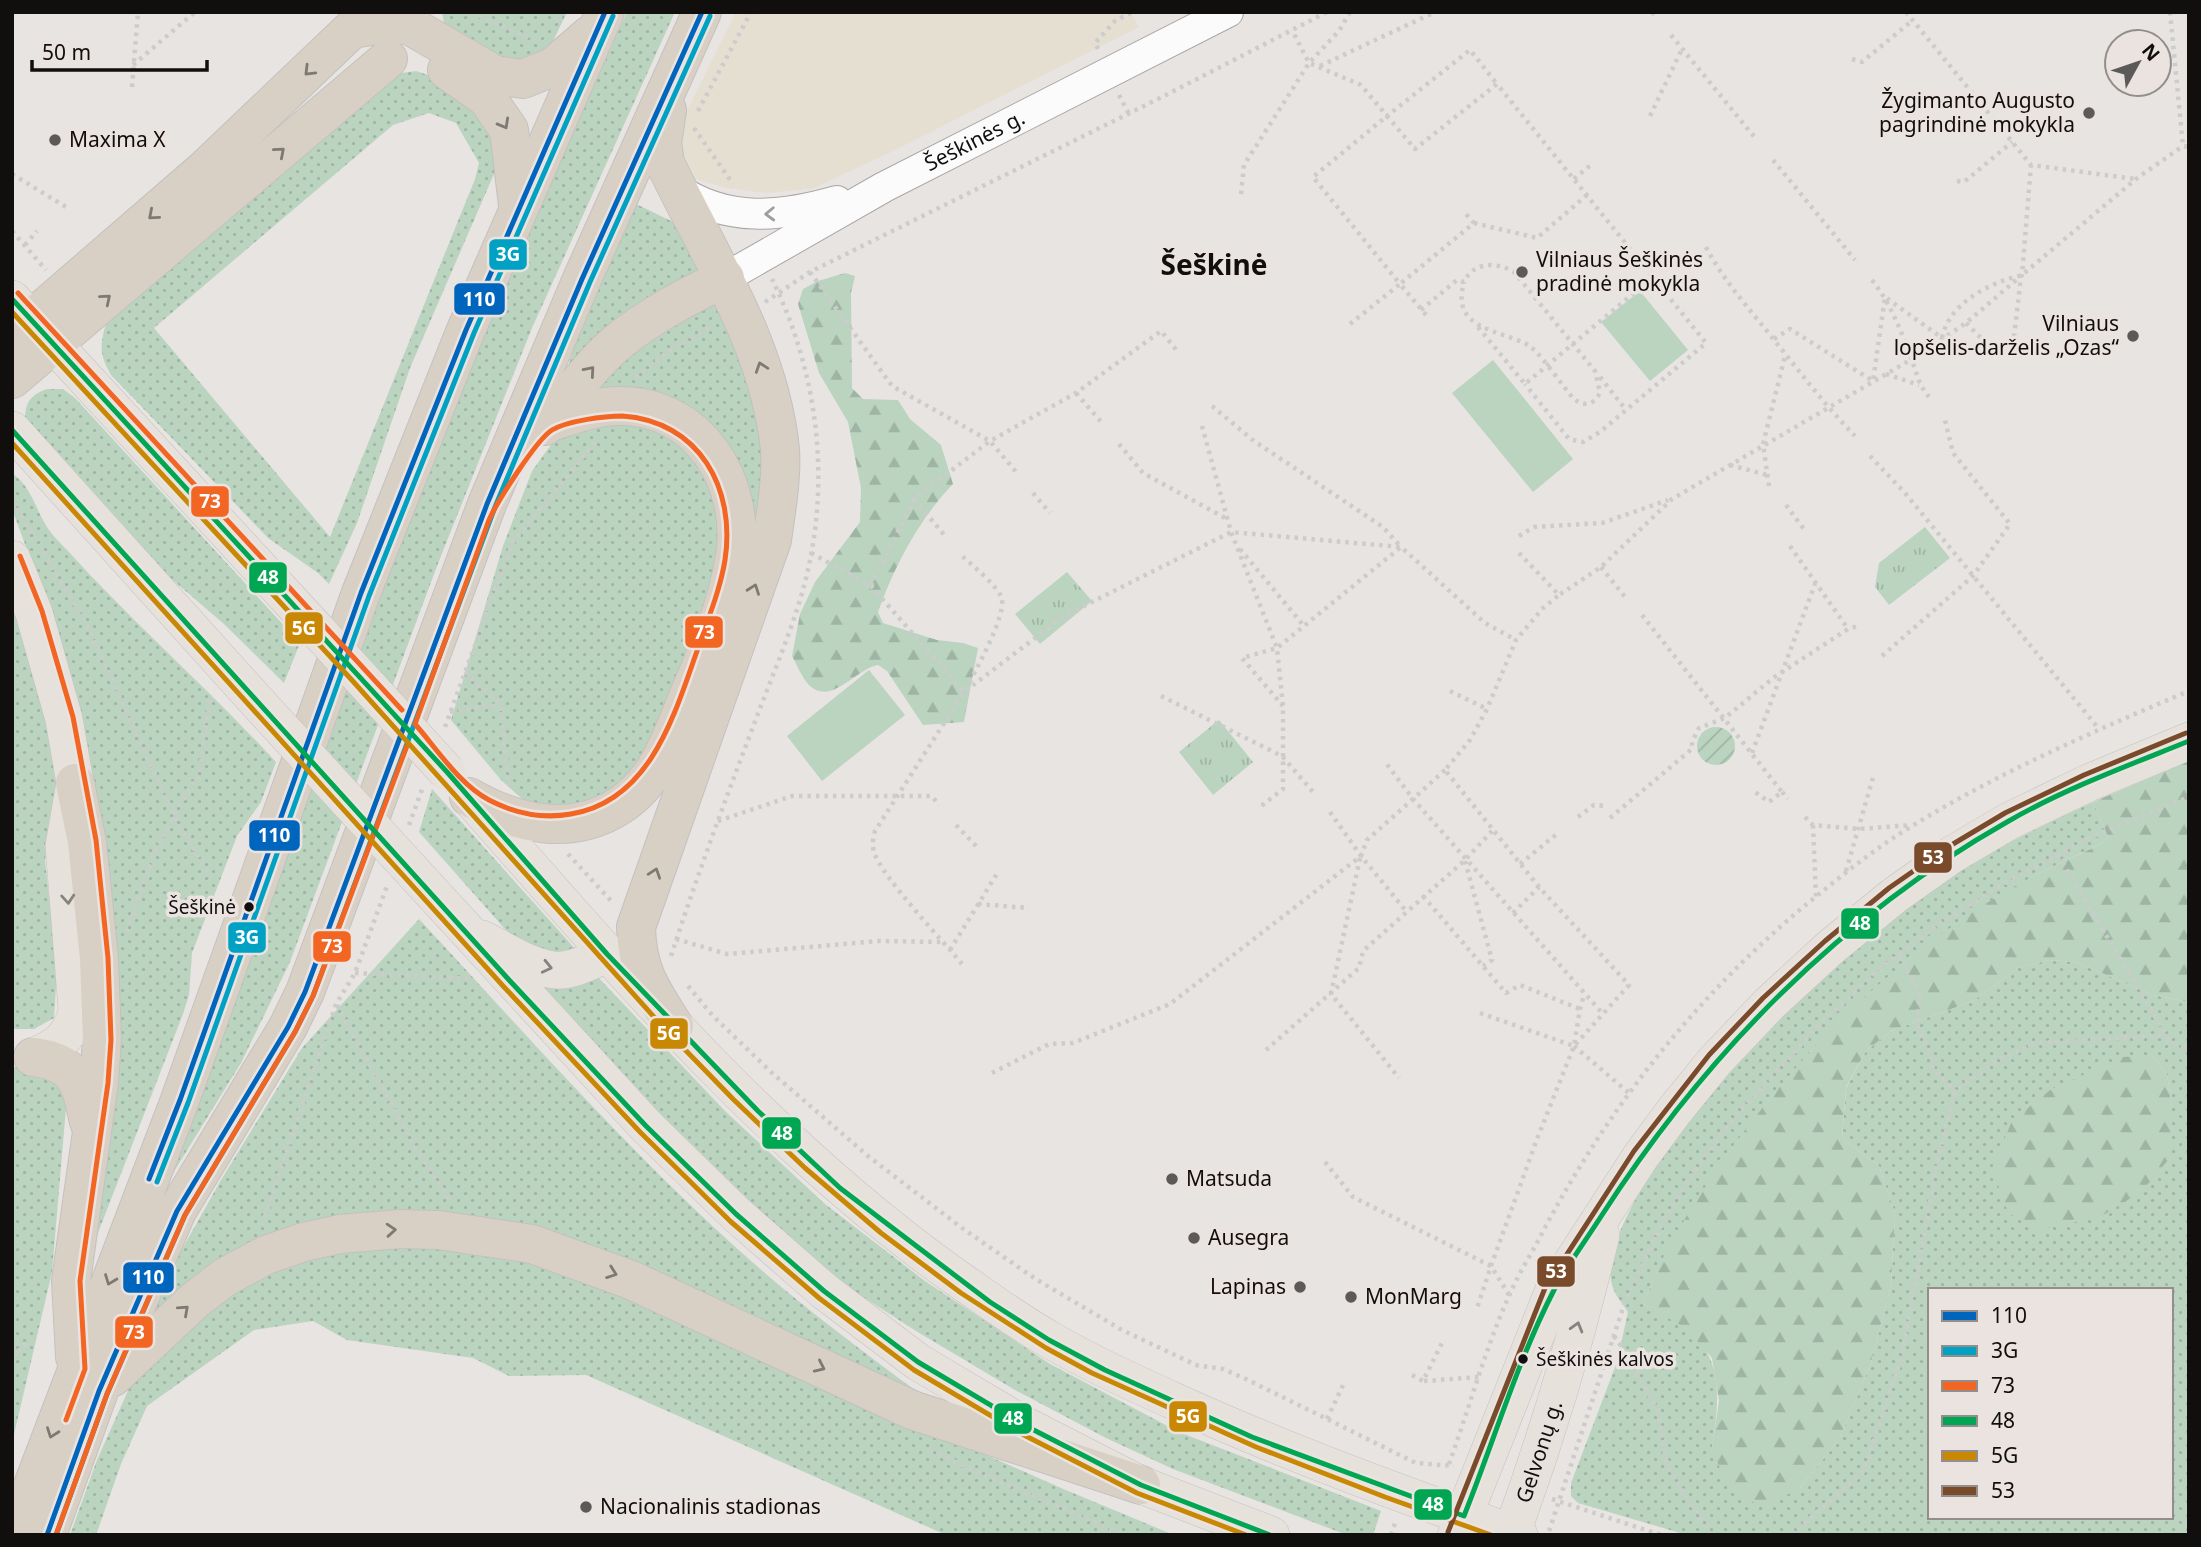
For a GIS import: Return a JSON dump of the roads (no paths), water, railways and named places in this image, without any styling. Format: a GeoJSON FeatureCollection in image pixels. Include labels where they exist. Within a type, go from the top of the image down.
{"type":"FeatureCollection","features":[{"type":"Feature","properties":{"kind":"highway"},"geometry":{"type":"LineString","coordinates":[[14,1535],[87,1380],[177,1211],[288,1027],[305,992],[487,504],[577,291],[702,12]]}},
{"type":"Feature","properties":{"kind":"highway"},"geometry":{"type":"LineString","coordinates":[[359,20],[383,24],[413,19],[495,75],[523,79],[553,67],[601,21]]}},
{"type":"Feature","properties":{"kind":"highway"},"geometry":{"type":"LineString","coordinates":[[359,20],[388,59]]}},
{"type":"Feature","properties":{"kind":"highway"},"geometry":{"type":"LineString","coordinates":[[12,379],[28,324],[204,170],[359,20]]}},
{"type":"Feature","properties":{"kind":"highway"},"geometry":{"type":"LineString","coordinates":[[47,1535],[87,1380],[180,1100],[361,593],[466,330],[601,21]]}},
{"type":"Feature","properties":{"kind":"highway"},"geometry":{"type":"LineString","coordinates":[[28,324],[388,59],[416,59],[452,71],[487,98],[509,130],[518,207]]}},
{"type":"Feature","properties":{"kind":"highway"},"geometry":{"type":"LineString","coordinates":[[607,954],[624,942],[636,927],[772,540],[779,494],[780,451],[764,371],[725,278],[665,163],[662,143],[671,79]]}},
{"type":"Feature","properties":{"kind":"highway"},"geometry":{"type":"LineString","coordinates":[[487,504],[547,423],[617,342],[674,303],[725,278]]}},
{"type":"Feature","properties":{"kind":"highway"},"geometry":{"type":"LineString","coordinates":[[446,771],[493,811],[540,825],[597,817],[618,807],[651,777],[663,757],[700,670],[727,590],[735,555],[736,532],[732,496],[725,473],[697,435],[674,420],[650,411],[619,406],[586,411],[547,423]]}},
{"type":"Feature","properties":{"kind":"highway"},"geometry":{"type":"LineString","coordinates":[[75,783],[87,842],[99,958],[102,1041],[99,1082],[71,1280],[87,1380]]}},
{"type":"Feature","properties":{"kind":"highway"},"geometry":{"type":"LineString","coordinates":[[636,927],[636,953],[647,984],[674,1026]]}},
{"type":"Feature","properties":{"kind":"highway"},"geometry":{"type":"LineString","coordinates":[[23,1057],[50,1059],[72,1072],[83,1094],[91,1128]]}},
{"type":"Feature","properties":{"kind":"highway"},"geometry":{"type":"LineString","coordinates":[[87,1380],[225,1277],[266,1255],[304,1242],[340,1234],[400,1229],[439,1230],[532,1244],[631,1280],[912,1410],[1141,1485]]}},
{"type":"Feature","properties":{"kind":"main road"},"geometry":{"type":"LineString","coordinates":[[28,324],[318,631],[674,1026],[758,1111],[840,1188],[938,1265],[1049,1340],[1105,1370],[1252,1437],[1460,1525],[1522,1534]]}},
{"type":"Feature","properties":{"kind":"main road"},"geometry":{"type":"LineString","coordinates":[[12,430],[260,705],[396,869],[463,928],[646,1126],[736,1214],[824,1291],[918,1362],[1024,1425],[1141,1485],[1271,1535]]}},
{"type":"Feature","properties":{"kind":"main road"},"geometry":{"type":"LineString","coordinates":[[12,559],[34,614],[60,705],[75,783],[64,846],[77,1010],[74,1025],[65,1037],[49,1050],[23,1057]]}},
{"type":"Feature","properties":{"kind":"main road","name":"Gelvonų g."},"geometry":{"type":"LineString","coordinates":[[1460,1525],[1553,1292],[1608,1206],[1675,1110],[1715,1061],[1769,1004],[1831,947],[1895,895],[1953,854],[2009,821],[2088,783],[2189,740]]}},
{"type":"Feature","properties":{"kind":"main road"},"geometry":{"type":"LineString","coordinates":[[463,928],[522,960],[555,970],[582,965],[607,954]]}},
{"type":"Feature","properties":{"kind":"main road","name":"Gelvonų g."},"geometry":{"type":"LineString","coordinates":[[1522,1534],[1608,1206]]}},
{"type":"Feature","properties":{"kind":"street","name":"Šeškinės g."},"geometry":{"type":"LineString","coordinates":[[725,278],[884,187],[1228,12]]}},
{"type":"Feature","properties":{"kind":"street"},"geometry":{"type":"LineString","coordinates":[[388,59],[413,19]]}},
{"type":"Feature","properties":{"kind":"street"},"geometry":{"type":"LineString","coordinates":[[676,188],[694,200],[710,206],[771,215],[799,211],[884,187]]}},
{"type":"Feature","properties":{"kind":"place","name":"Žygimanto Augusto pagrindinė mokykla"},"geometry":{"type":"Point","coordinates":[2089,113]}},
{"type":"Feature","properties":{"kind":"place","name":"Maxima X"},"geometry":{"type":"Point","coordinates":[55,140]}},
{"type":"Feature","properties":{"kind":"place","name":"Vilniaus Šeškinės pradinė mokykla"},"geometry":{"type":"Point","coordinates":[1522,272]}},
{"type":"Feature","properties":{"kind":"place","name":"Vilniaus lopšelis-darželis „Ozas“"},"geometry":{"type":"Point","coordinates":[2133,336]}},
{"type":"Feature","properties":{"kind":"place","name":"Šeškinė"},"geometry":{"type":"Point","coordinates":[249,907]}},
{"type":"Feature","properties":{"kind":"place","name":"Matsuda"},"geometry":{"type":"Point","coordinates":[1172,1179]}},
{"type":"Feature","properties":{"kind":"place","name":"Ausegra"},"geometry":{"type":"Point","coordinates":[1194,1238]}},
{"type":"Feature","properties":{"kind":"place","name":"Lapinas"},"geometry":{"type":"Point","coordinates":[1300,1287]}},
{"type":"Feature","properties":{"kind":"place","name":"MonMarg"},"geometry":{"type":"Point","coordinates":[1351,1297]}},
{"type":"Feature","properties":{"kind":"place","name":"Šeškinės kalvos"},"geometry":{"type":"Point","coordinates":[1523,1359]}},
{"type":"Feature","properties":{"kind":"place","name":"Nacionalinis stadionas"},"geometry":{"type":"Point","coordinates":[586,1507]}},
{"type":"Feature","properties":{"kind":"district","name":"Šeškinė"},"geometry":{"type":"Point","coordinates":[1214,265]}}]}
